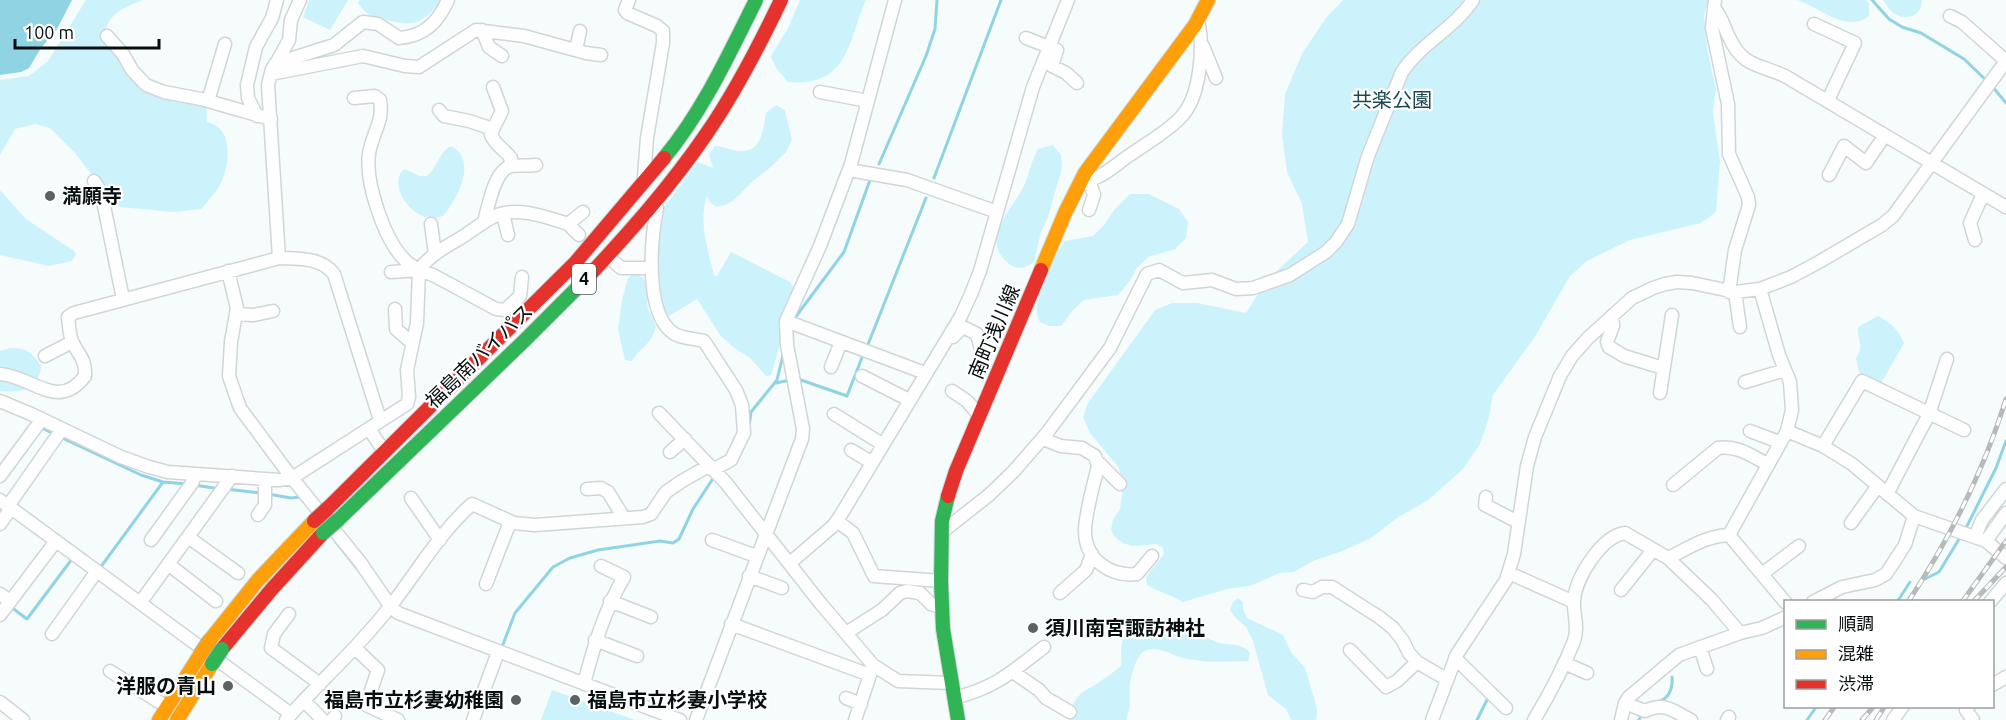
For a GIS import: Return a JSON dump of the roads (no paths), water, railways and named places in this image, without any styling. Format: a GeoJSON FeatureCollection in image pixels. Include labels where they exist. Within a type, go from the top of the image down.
{"type":"FeatureCollection","features":[{"type":"Feature","properties":{"kind":"main road","name":"福島南バイパス"},"geometry":{"type":"LineString","coordinates":[[159,720],[210,639],[258,580],[384,451],[495,345],[575,263],[644,181],[690,122],[718,75],[756,0]]}},
{"type":"Feature","properties":{"kind":"main road","name":"福島南バイパス"},"geometry":{"type":"LineString","coordinates":[[177,720],[222,649],[323,533],[530,335],[611,253],[662,193],[696,149],[735,87],[781,0]]}},
{"type":"Feature","properties":{"kind":"main road","name":"南町浅川線"},"geometry":{"type":"LineString","coordinates":[[958,720],[943,629],[942,608],[942,520],[949,492],[979,415],[1081,180],[1209,0]]}},
{"type":"Feature","properties":{"kind":"street"},"geometry":{"type":"LineString","coordinates":[[257,117],[248,98],[248,85],[256,47],[272,18],[277,0]]}},
{"type":"Feature","properties":{"kind":"street"},"geometry":{"type":"LineString","coordinates":[[279,258],[268,85],[271,74],[289,40],[291,20],[300,0]]}},
{"type":"Feature","properties":{"kind":"street"},"geometry":{"type":"LineString","coordinates":[[278,60],[290,59],[334,45],[363,22],[378,24],[399,38],[417,34],[435,22],[448,0]]}},
{"type":"Feature","properties":{"kind":"street"},"geometry":{"type":"LineString","coordinates":[[629,0],[625,10],[627,13],[657,26],[663,32],[647,138],[644,181]]}},
{"type":"Feature","properties":{"kind":"street"},"geometry":{"type":"LineString","coordinates":[[696,720],[802,439],[803,429],[787,345],[786,321],[820,246],[849,170],[895,0]]}},
{"type":"Feature","properties":{"kind":"street"},"geometry":{"type":"LineString","coordinates":[[790,563],[837,521],[961,316],[980,271],[1033,87],[1068,0]]}},
{"type":"Feature","properties":{"kind":"street"},"geometry":{"type":"LineString","coordinates":[[942,532],[1014,472],[1043,439],[1110,348],[1142,279],[1147,274],[1159,270],[1183,283],[1212,280],[1243,290],[1259,287],[1290,275],[1320,256],[1336,242],[1348,224],[1368,156],[1402,72],[1410,59],[1449,28],[1473,0]]}},
{"type":"Feature","properties":{"kind":"street"},"geometry":{"type":"LineString","coordinates":[[1714,4],[1734,47],[1749,62],[1755,66],[1775,71],[1828,100],[2006,207]]}},
{"type":"Feature","properties":{"kind":"street"},"geometry":{"type":"LineString","coordinates":[[1714,4],[1712,28],[1728,104],[1729,154],[1749,204],[1735,250],[1732,292],[1740,327]]}},
{"type":"Feature","properties":{"kind":"street"},"geometry":{"type":"LineString","coordinates":[[1081,180],[1095,178],[1153,140],[1182,116],[1196,88],[1201,42],[1199,11]]}},
{"type":"Feature","properties":{"kind":"street"},"geometry":{"type":"LineString","coordinates":[[1432,720],[1455,658],[1466,638],[1504,585],[1509,573],[1527,466],[1535,437],[1551,396],[1572,356],[1588,338],[1632,298],[1665,284],[1692,283],[1732,292],[1760,289],[1810,267],[1893,216],[2006,61],[1962,22],[1950,16]]}},
{"type":"Feature","properties":{"kind":"street"},"geometry":{"type":"LineString","coordinates":[[1814,24],[1855,43],[1828,100]]}},
{"type":"Feature","properties":{"kind":"street"},"geometry":{"type":"LineString","coordinates":[[271,74],[363,56],[419,67],[469,32],[476,30],[524,36],[601,55]]}},
{"type":"Feature","properties":{"kind":"street"},"geometry":{"type":"LineString","coordinates":[[482,30],[489,47],[502,56]]}},
{"type":"Feature","properties":{"kind":"street"},"geometry":{"type":"LineString","coordinates":[[576,50],[580,31]]}},
{"type":"Feature","properties":{"kind":"street"},"geometry":{"type":"LineString","coordinates":[[107,36],[146,85],[164,92],[208,101],[257,117],[271,119]]}},
{"type":"Feature","properties":{"kind":"street"},"geometry":{"type":"LineString","coordinates":[[1026,38],[1057,50],[1052,66],[1066,73],[1077,83]]}},
{"type":"Feature","properties":{"kind":"street"},"geometry":{"type":"LineString","coordinates":[[1201,42],[1216,78]]}},
{"type":"Feature","properties":{"kind":"street"},"geometry":{"type":"LineString","coordinates":[[208,101],[225,44]]}},
{"type":"Feature","properties":{"kind":"street"},"geometry":{"type":"LineString","coordinates":[[493,87],[502,111],[491,135],[494,142],[511,158],[510,166]]}},
{"type":"Feature","properties":{"kind":"street"},"geometry":{"type":"LineString","coordinates":[[820,92],[868,101]]}},
{"type":"Feature","properties":{"kind":"street"},"geometry":{"type":"LineString","coordinates":[[354,98],[375,96],[380,100],[381,120],[373,138],[369,156],[372,192],[384,225],[404,260],[496,309],[505,310],[520,296],[522,277]]}},
{"type":"Feature","properties":{"kind":"street"},"geometry":{"type":"LineString","coordinates":[[439,110],[444,116],[493,129]]}},
{"type":"Feature","properties":{"kind":"street"},"geometry":{"type":"LineString","coordinates":[[1829,176],[1844,146],[1866,163],[1886,135]]}},
{"type":"Feature","properties":{"kind":"street"},"geometry":{"type":"LineString","coordinates":[[484,222],[501,172],[510,166],[536,165]]}},
{"type":"Feature","properties":{"kind":"street"},"geometry":{"type":"LineString","coordinates":[[849,170],[907,180],[997,212]]}},
{"type":"Feature","properties":{"kind":"street"},"geometry":{"type":"LineString","coordinates":[[1081,180],[1090,186],[1094,195],[1089,210]]}},
{"type":"Feature","properties":{"kind":"street"},"geometry":{"type":"LineString","coordinates":[[94,182],[99,189],[104,206],[123,299]]}},
{"type":"Feature","properties":{"kind":"street"},"geometry":{"type":"LineString","coordinates":[[1975,240],[1970,223],[1983,195]]}},
{"type":"Feature","properties":{"kind":"street"},"geometry":{"type":"LineString","coordinates":[[6,505],[140,603],[289,717],[391,607],[440,540],[472,504],[510,522],[535,525],[643,517],[651,514],[666,492],[705,468],[711,469],[730,460],[744,434],[742,405],[736,390],[704,341],[682,338],[671,332],[665,325],[652,285],[653,229],[657,208]]}},
{"type":"Feature","properties":{"kind":"street"},"geometry":{"type":"LineString","coordinates":[[568,224],[583,212]]}},
{"type":"Feature","properties":{"kind":"street"},"geometry":{"type":"LineString","coordinates":[[391,272],[419,270],[435,254],[484,222],[503,214],[537,215],[568,224],[579,235]]}},
{"type":"Feature","properties":{"kind":"street"},"geometry":{"type":"LineString","coordinates":[[503,214],[508,235]]}},
{"type":"Feature","properties":{"kind":"street"},"geometry":{"type":"LineString","coordinates":[[431,224],[435,254]]}},
{"type":"Feature","properties":{"kind":"street"},"geometry":{"type":"LineString","coordinates":[[0,374],[19,378],[45,390],[64,392],[73,389],[85,376],[86,365],[72,342],[68,317],[74,313],[279,258],[319,262],[325,264],[334,274],[380,420]]}},
{"type":"Feature","properties":{"kind":"street"},"geometry":{"type":"LineString","coordinates":[[612,260],[621,268],[652,268]]}},
{"type":"Feature","properties":{"kind":"street"},"geometry":{"type":"LineString","coordinates":[[0,401],[121,457],[149,467],[168,472],[265,479],[292,478],[407,404],[410,397],[407,370],[417,323],[419,270]]}},
{"type":"Feature","properties":{"kind":"street"},"geometry":{"type":"LineString","coordinates":[[228,271],[237,308],[229,359],[229,376],[240,408],[398,614],[680,720]]}},
{"type":"Feature","properties":{"kind":"street"},"geometry":{"type":"LineString","coordinates":[[1729,535],[1787,431],[1792,410],[1793,397],[1790,382],[1779,355],[1760,289]]}},
{"type":"Feature","properties":{"kind":"street"},"geometry":{"type":"LineString","coordinates":[[395,309],[396,329],[412,343]]}},
{"type":"Feature","properties":{"kind":"street"},"geometry":{"type":"LineString","coordinates":[[236,314],[254,315],[273,311]]}},
{"type":"Feature","properties":{"kind":"street"},"geometry":{"type":"LineString","coordinates":[[1660,393],[1672,315]]}},
{"type":"Feature","properties":{"kind":"street"},"geometry":{"type":"LineString","coordinates":[[1612,316],[1613,326],[1607,342],[1609,347],[1624,356],[1663,368]]}},
{"type":"Feature","properties":{"kind":"street"},"geometry":{"type":"LineString","coordinates":[[786,321],[925,373]]}},
{"type":"Feature","properties":{"kind":"street"},"geometry":{"type":"LineString","coordinates":[[941,347],[963,327],[976,334],[980,346]]}},
{"type":"Feature","properties":{"kind":"street"},"geometry":{"type":"LineString","coordinates":[[45,356],[72,342]]}},
{"type":"Feature","properties":{"kind":"street"},"geometry":{"type":"LineString","coordinates":[[831,367],[841,342]]}},
{"type":"Feature","properties":{"kind":"street"},"geometry":{"type":"LineString","coordinates":[[1851,523],[1882,490],[1929,414],[1947,359]]}},
{"type":"Feature","properties":{"kind":"street"},"geometry":{"type":"LineString","coordinates":[[1745,382],[1785,370]]}},
{"type":"Feature","properties":{"kind":"street"},"geometry":{"type":"LineString","coordinates":[[862,376],[909,400]]}},
{"type":"Feature","properties":{"kind":"street"},"geometry":{"type":"LineString","coordinates":[[1823,446],[1862,381],[1964,430]]}},
{"type":"Feature","properties":{"kind":"street"},"geometry":{"type":"LineString","coordinates":[[952,391],[967,401],[979,415]]}},
{"type":"Feature","properties":{"kind":"street"},"geometry":{"type":"LineString","coordinates":[[659,413],[726,483],[846,633],[872,670]]}},
{"type":"Feature","properties":{"kind":"street"},"geometry":{"type":"LineString","coordinates":[[834,414],[882,444]]}},
{"type":"Feature","properties":{"kind":"street"},"geometry":{"type":"LineString","coordinates":[[0,476],[42,419]]}},
{"type":"Feature","properties":{"kind":"street"},"geometry":{"type":"LineString","coordinates":[[0,524],[6,505],[62,429]]}},
{"type":"Feature","properties":{"kind":"street"},"geometry":{"type":"LineString","coordinates":[[369,429],[384,451]]}},
{"type":"Feature","properties":{"kind":"street"},"geometry":{"type":"LineString","coordinates":[[1750,431],[1779,442]]}},
{"type":"Feature","properties":{"kind":"street"},"geometry":{"type":"LineString","coordinates":[[1787,431],[1823,446],[1852,464],[1914,516],[1980,539],[2006,558]]}},
{"type":"Feature","properties":{"kind":"street"},"geometry":{"type":"LineString","coordinates":[[670,452],[685,439]]}},
{"type":"Feature","properties":{"kind":"street"},"geometry":{"type":"LineString","coordinates":[[1043,439],[1061,446],[1082,447],[1092,452],[1097,461],[1120,483]]}},
{"type":"Feature","properties":{"kind":"street"},"geometry":{"type":"LineString","coordinates":[[1673,485],[1718,448],[1728,447],[1740,450],[1767,464]]}},
{"type":"Feature","properties":{"kind":"street"},"geometry":{"type":"LineString","coordinates":[[851,450],[871,462]]}},
{"type":"Feature","properties":{"kind":"street"},"geometry":{"type":"LineString","coordinates":[[1097,461],[1098,466],[1085,532],[1092,554],[1098,562],[1112,572],[1124,575],[1137,574],[1152,556]]}},
{"type":"Feature","properties":{"kind":"street"},"geometry":{"type":"LineString","coordinates":[[150,540],[192,483],[196,474]]}},
{"type":"Feature","properties":{"kind":"street"},"geometry":{"type":"LineString","coordinates":[[140,603],[232,476]]}},
{"type":"Feature","properties":{"kind":"street"},"geometry":{"type":"LineString","coordinates":[[258,515],[265,505],[265,479]]}},
{"type":"Feature","properties":{"kind":"street"},"geometry":{"type":"LineString","coordinates":[[586,489],[601,488],[608,492],[624,518]]}},
{"type":"Feature","properties":{"kind":"street"},"geometry":{"type":"LineString","coordinates":[[1980,539],[1982,520],[2006,489]]}},
{"type":"Feature","properties":{"kind":"street"},"geometry":{"type":"LineString","coordinates":[[1486,497],[1485,505],[1518,522]]}},
{"type":"Feature","properties":{"kind":"street"},"geometry":{"type":"LineString","coordinates":[[411,498],[440,540]]}},
{"type":"Feature","properties":{"kind":"street"},"geometry":{"type":"LineString","coordinates":[[1980,539],[2006,513]]}},
{"type":"Feature","properties":{"kind":"street"},"geometry":{"type":"LineString","coordinates":[[1817,600],[1842,587],[1875,580],[1886,574],[1905,544],[1914,516]]}},
{"type":"Feature","properties":{"kind":"street"},"geometry":{"type":"LineString","coordinates":[[837,521],[853,533],[874,576],[941,581]]}},
{"type":"Feature","properties":{"kind":"street"},"geometry":{"type":"LineString","coordinates":[[486,584],[510,522]]}},
{"type":"Feature","properties":{"kind":"street"},"geometry":{"type":"LineString","coordinates":[[1534,720],[1557,680],[1577,632],[1575,592],[1584,571],[1594,557],[1618,534],[1625,533],[1668,558],[1712,600],[1740,633]]}},
{"type":"Feature","properties":{"kind":"street"},"geometry":{"type":"LineString","coordinates":[[1668,558],[1699,541],[1729,535]]}},
{"type":"Feature","properties":{"kind":"street"},"geometry":{"type":"LineString","coordinates":[[1729,535],[1784,602]]}},
{"type":"Feature","properties":{"kind":"street"},"geometry":{"type":"LineString","coordinates":[[188,537],[238,573]]}},
{"type":"Feature","properties":{"kind":"street"},"geometry":{"type":"LineString","coordinates":[[712,540],[756,556]]}},
{"type":"Feature","properties":{"kind":"street"},"geometry":{"type":"LineString","coordinates":[[0,615],[5,598],[56,541]]}},
{"type":"Feature","properties":{"kind":"street"},"geometry":{"type":"LineString","coordinates":[[1762,574],[1799,546]]}},
{"type":"Feature","properties":{"kind":"street"},"geometry":{"type":"LineString","coordinates":[[1621,590],[1653,550]]}},
{"type":"Feature","properties":{"kind":"street"},"geometry":{"type":"LineString","coordinates":[[1060,593],[1086,570],[1092,554]]}},
{"type":"Feature","properties":{"kind":"street"},"geometry":{"type":"LineString","coordinates":[[168,564],[216,601]]}},
{"type":"Feature","properties":{"kind":"street"},"geometry":{"type":"LineString","coordinates":[[584,684],[595,640],[610,600],[624,577],[601,566]]}},
{"type":"Feature","properties":{"kind":"street"},"geometry":{"type":"LineString","coordinates":[[52,634],[97,571]]}},
{"type":"Feature","properties":{"kind":"street"},"geometry":{"type":"LineString","coordinates":[[1509,573],[1574,602]]}},
{"type":"Feature","properties":{"kind":"street"},"geometry":{"type":"LineString","coordinates":[[749,576],[782,588]]}},
{"type":"Feature","properties":{"kind":"street"},"geometry":{"type":"LineString","coordinates":[[1992,600],[2006,583]]}},
{"type":"Feature","properties":{"kind":"street"},"geometry":{"type":"LineString","coordinates":[[1303,590],[1313,592],[1327,586],[1337,590],[1388,623],[1417,662],[1446,678]]}},
{"type":"Feature","properties":{"kind":"street"},"geometry":{"type":"LineString","coordinates":[[846,633],[882,610],[900,593],[907,591],[920,593],[931,604],[942,608]]}},
{"type":"Feature","properties":{"kind":"street"},"geometry":{"type":"LineString","coordinates":[[610,600],[651,617]]}},
{"type":"Feature","properties":{"kind":"street"},"geometry":{"type":"LineString","coordinates":[[289,614],[274,634],[272,648],[320,684]]}},
{"type":"Feature","properties":{"kind":"street"},"geometry":{"type":"LineString","coordinates":[[1621,720],[1625,703],[1679,655],[1740,633],[1762,628],[1784,617]]}},
{"type":"Feature","properties":{"kind":"street"},"geometry":{"type":"LineString","coordinates":[[731,624],[872,670],[898,681],[951,683]]}},
{"type":"Feature","properties":{"kind":"street"},"geometry":{"type":"LineString","coordinates":[[595,640],[637,656]]}},
{"type":"Feature","properties":{"kind":"street"},"geometry":{"type":"LineString","coordinates":[[954,698],[984,690],[1013,672],[1044,647]]}},
{"type":"Feature","properties":{"kind":"street"},"geometry":{"type":"LineString","coordinates":[[1700,647],[1707,669]]}},
{"type":"Feature","properties":{"kind":"street"},"geometry":{"type":"LineString","coordinates":[[355,648],[378,670],[366,705],[398,720]]}},
{"type":"Feature","properties":{"kind":"street"},"geometry":{"type":"LineString","coordinates":[[1350,650],[1386,687],[1397,681],[1417,662]]}},
{"type":"Feature","properties":{"kind":"street"},"geometry":{"type":"LineString","coordinates":[[473,720],[498,652]]}},
{"type":"Feature","properties":{"kind":"street"},"geometry":{"type":"LineString","coordinates":[[1455,658],[1506,708]]}},
{"type":"Feature","properties":{"kind":"street"},"geometry":{"type":"LineString","coordinates":[[1564,663],[1587,673]]}},
{"type":"Feature","properties":{"kind":"street"},"geometry":{"type":"LineString","coordinates":[[855,720],[872,670]]}},
{"type":"Feature","properties":{"kind":"street"},"geometry":{"type":"LineString","coordinates":[[110,671],[167,707]]}},
{"type":"Feature","properties":{"kind":"street"},"geometry":{"type":"LineString","coordinates":[[1013,672],[1039,690],[1046,698],[1070,711]]}},
{"type":"Feature","properties":{"kind":"street"},"geometry":{"type":"LineString","coordinates":[[846,698],[861,704]]}},
{"type":"Feature","properties":{"kind":"street"},"geometry":{"type":"LineString","coordinates":[[304,701],[330,719]]}},
{"type":"Feature","properties":{"kind":"street"},"geometry":{"type":"LineString","coordinates":[[0,702],[23,720]]}},
{"type":"Feature","properties":{"kind":"street"},"geometry":{"type":"LineString","coordinates":[[1625,703],[1645,711],[1654,706],[1665,707],[1690,720]]}},
{"type":"Feature","properties":{"kind":"water"},"geometry":{"type":"Polygon","coordinates":[[[0,0],[72,0],[56,31],[41,48],[29,68],[21,72],[0,75],[0,0]]]}},
{"type":"Feature","properties":{"kind":"waterway"},"geometry":{"type":"LineString","coordinates":[[879,164],[926,56],[935,29],[937,0]]}},
{"type":"Feature","properties":{"kind":"waterway"},"geometry":{"type":"LineString","coordinates":[[934,178],[1001,0]]}},
{"type":"Feature","properties":{"kind":"waterway"},"geometry":{"type":"LineString","coordinates":[[1872,0],[1889,19],[1902,27],[1921,33],[1964,59],[1987,81]]}},
{"type":"Feature","properties":{"kind":"waterway"},"geometry":{"type":"LineString","coordinates":[[1992,86],[2006,103]]}},
{"type":"Feature","properties":{"kind":"waterway"},"geometry":{"type":"LineString","coordinates":[[794,319],[844,252],[870,180]]}},
{"type":"Feature","properties":{"kind":"waterway"},"geometry":{"type":"LineString","coordinates":[[867,347],[926,198]]}},
{"type":"Feature","properties":{"kind":"waterway"},"geometry":{"type":"LineString","coordinates":[[749,427],[751,412],[777,380],[784,351]]}},
{"type":"Feature","properties":{"kind":"waterway"},"geometry":{"type":"LineString","coordinates":[[798,379],[847,396],[863,355]]}},
{"type":"Feature","properties":{"kind":"waterway"},"geometry":{"type":"LineString","coordinates":[[776,383],[790,380]]}},
{"type":"Feature","properties":{"kind":"waterway"},"geometry":{"type":"LineString","coordinates":[[42,428],[54,434]]}},
{"type":"Feature","properties":{"kind":"waterway"},"geometry":{"type":"LineString","coordinates":[[60,437],[141,475],[163,482],[187,484]]}},
{"type":"Feature","properties":{"kind":"waterway"},"geometry":{"type":"LineString","coordinates":[[1974,527],[1965,530],[1996,468],[2006,441]]}},
{"type":"Feature","properties":{"kind":"waterway"},"geometry":{"type":"LineString","coordinates":[[502,647],[515,613],[553,567],[570,558],[598,550],[660,541],[673,543],[679,539],[693,509],[714,477]]}},
{"type":"Feature","properties":{"kind":"waterway"},"geometry":{"type":"LineString","coordinates":[[100,568],[163,482]]}},
{"type":"Feature","properties":{"kind":"waterway"},"geometry":{"type":"LineString","coordinates":[[194,485],[220,489]]}},
{"type":"Feature","properties":{"kind":"waterway"},"geometry":{"type":"LineString","coordinates":[[226,489],[261,493]]}},
{"type":"Feature","properties":{"kind":"waterway"},"geometry":{"type":"LineString","coordinates":[[268,494],[291,498],[300,497],[304,502]]}},
{"type":"Feature","properties":{"kind":"waterway"},"geometry":{"type":"LineString","coordinates":[[1925,579],[1939,572],[1961,536]]}},
{"type":"Feature","properties":{"kind":"waterway"},"geometry":{"type":"LineString","coordinates":[[336,542],[360,572]]}},
{"type":"Feature","properties":{"kind":"waterway"},"geometry":{"type":"LineString","coordinates":[[11,607],[27,619],[72,559]]}},
{"type":"Feature","properties":{"kind":"waterway"},"geometry":{"type":"LineString","coordinates":[[1898,600],[1910,582]]}},
{"type":"Feature","properties":{"kind":"waterway"},"geometry":{"type":"LineString","coordinates":[[1658,702],[1670,692],[1672,677]]}},
{"type":"Feature","properties":{"kind":"waterway"},"geometry":{"type":"LineString","coordinates":[[1477,720],[1488,698]]}},
{"type":"Feature","properties":{"kind":"waterway"},"geometry":{"type":"LineString","coordinates":[[1807,720],[1816,708]]}},
{"type":"Feature","properties":{"kind":"waterway"},"geometry":{"type":"LineString","coordinates":[[1639,720],[1642,713]]}},
{"type":"Feature","properties":{"kind":"railway"},"geometry":{"type":"LineString","coordinates":[[1909,600],[1938,554],[1964,504],[1987,452],[2006,399]]}},
{"type":"Feature","properties":{"kind":"railway"},"geometry":{"type":"LineString","coordinates":[[1963,600],[2006,541]]}},
{"type":"Feature","properties":{"kind":"railway"},"geometry":{"type":"LineString","coordinates":[[1975,600],[2006,567]]}},
{"type":"Feature","properties":{"kind":"railway"},"geometry":{"type":"LineString","coordinates":[[1825,720],[1834,708]]}},
{"type":"Feature","properties":{"kind":"railway"},"geometry":{"type":"LineString","coordinates":[[1862,720],[1872,708]]}},
{"type":"Feature","properties":{"kind":"railway"},"geometry":{"type":"LineString","coordinates":[[1876,720],[1884,708]]}},
{"type":"Feature","properties":{"kind":"place","name":"満願寺"},"geometry":{"type":"Point","coordinates":[50,196]}},
{"type":"Feature","properties":{"kind":"place","name":"須川南宮諏訪神社"},"geometry":{"type":"Point","coordinates":[1033,628]}},
{"type":"Feature","properties":{"kind":"place","name":"洋服の青山"},"geometry":{"type":"Point","coordinates":[228,686]}},
{"type":"Feature","properties":{"kind":"place","name":"福島市立杉妻幼稚園"},"geometry":{"type":"Point","coordinates":[516,700]}},
{"type":"Feature","properties":{"kind":"place","name":"福島市立杉妻小学校"},"geometry":{"type":"Point","coordinates":[575,700]}},
{"type":"Feature","properties":{"kind":"park label","name":"共楽公園"},"geometry":{"type":"Point","coordinates":[1392,100]}}]}
